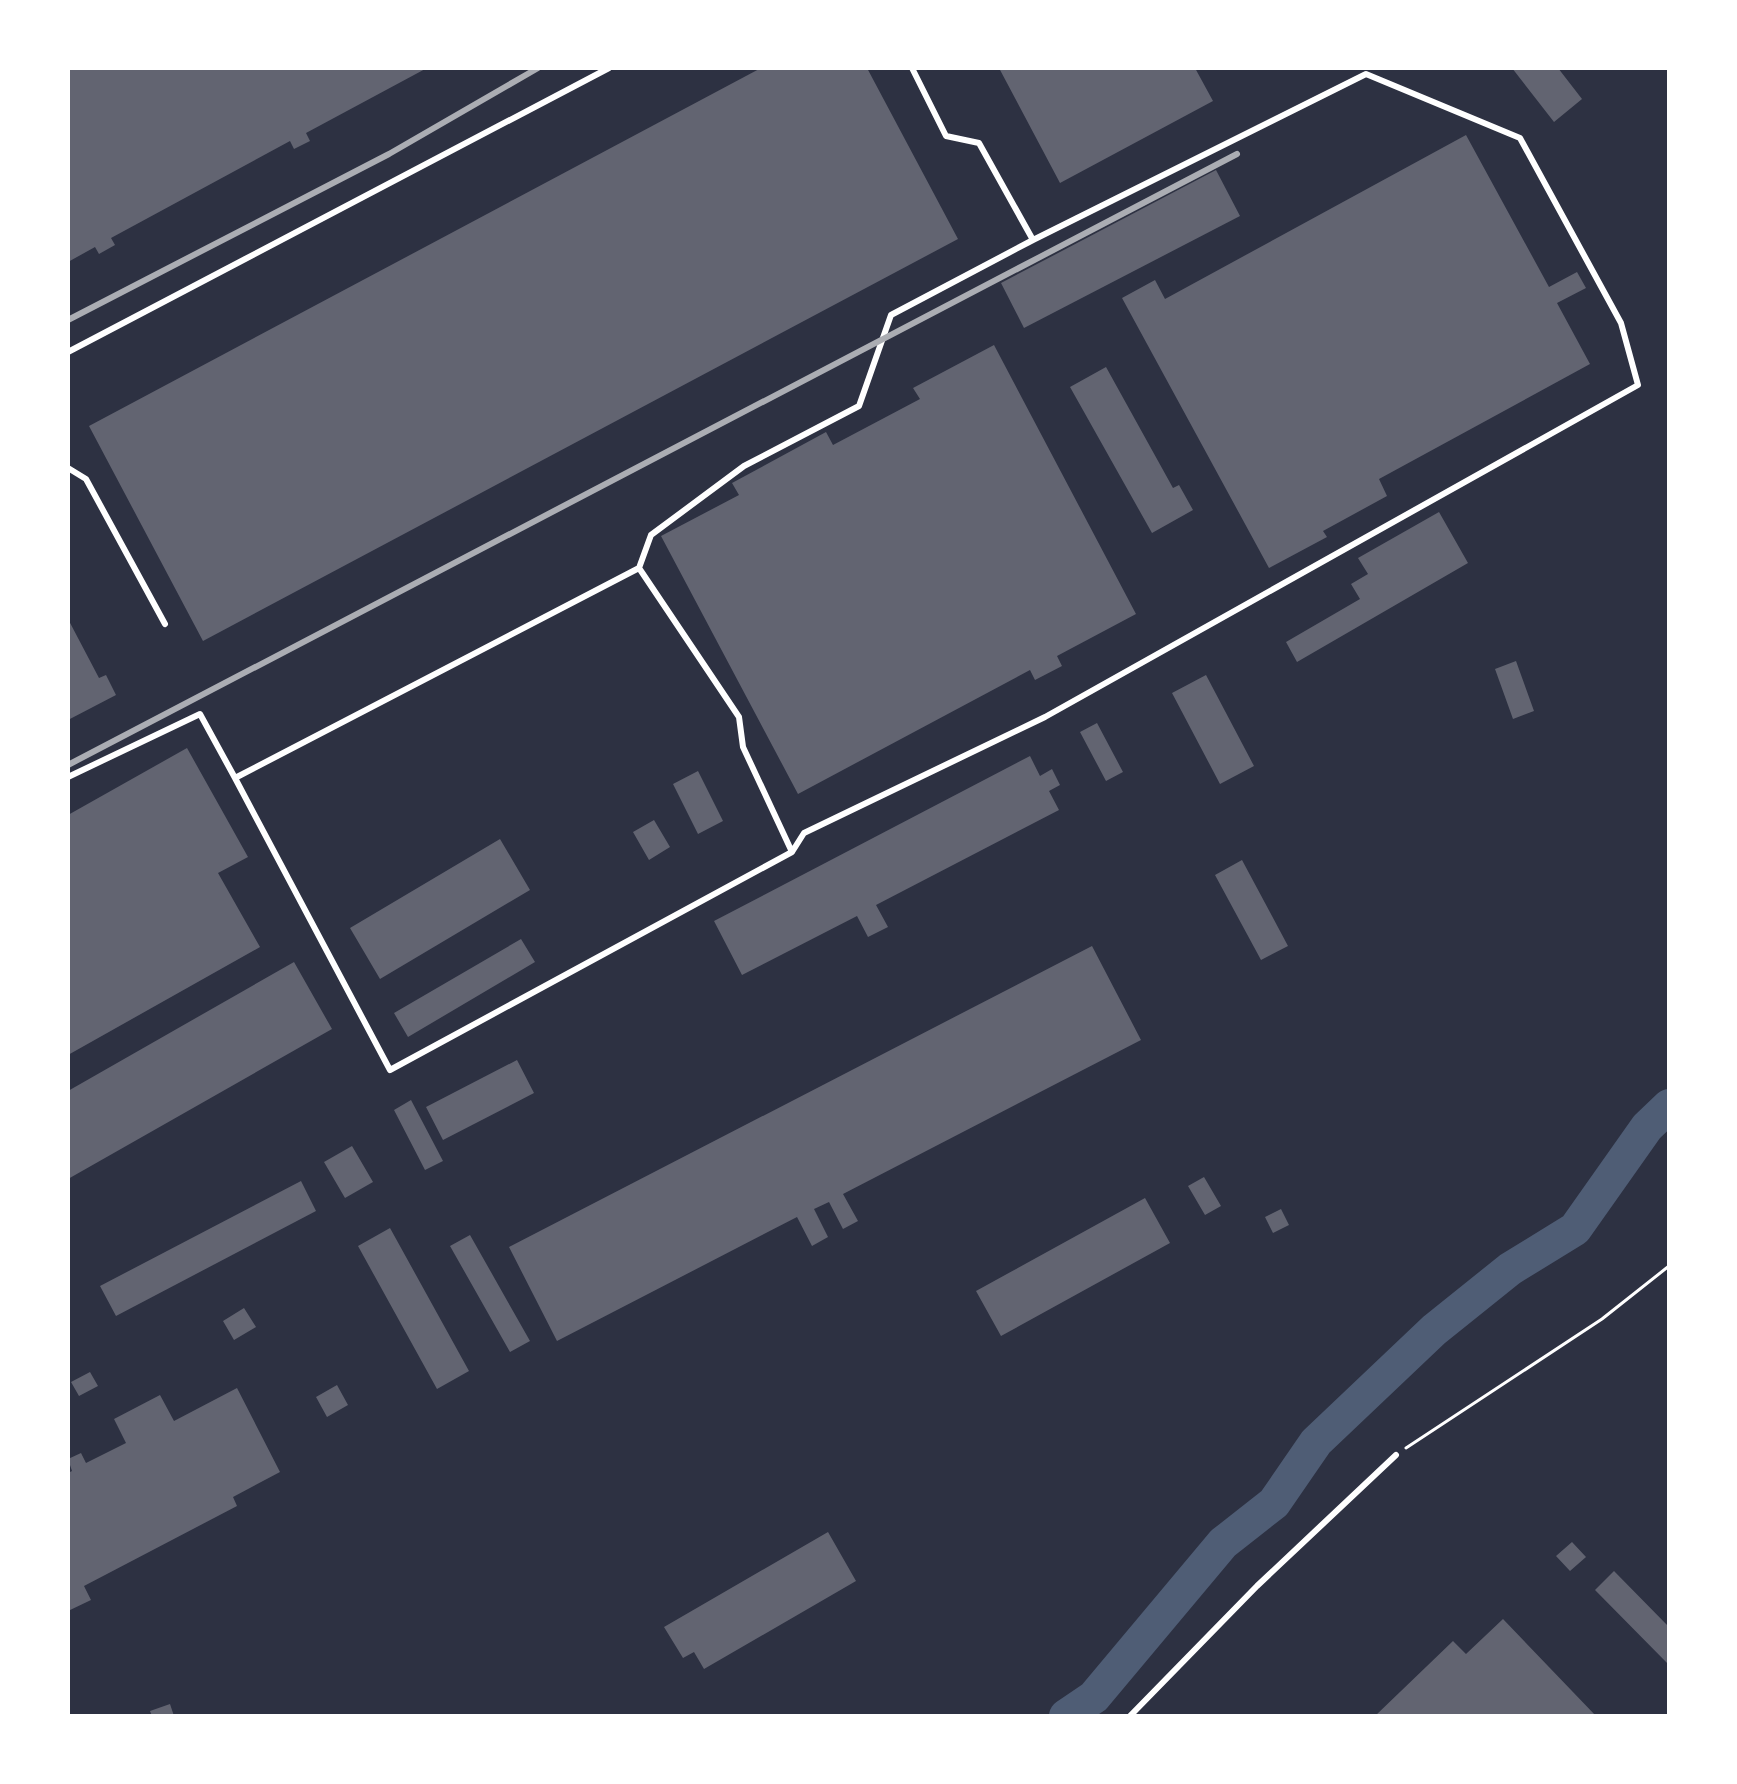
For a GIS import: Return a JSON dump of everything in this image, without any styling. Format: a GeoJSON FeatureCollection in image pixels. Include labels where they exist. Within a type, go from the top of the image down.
{"type":"FeatureCollection","features":[{"type":"Feature","properties":{"kind":"lane"},"geometry":{"type":"LineString","coordinates":[[68,352],[609,68]]}},
{"type":"Feature","properties":{"kind":"lane"},"geometry":{"type":"LineString","coordinates":[[912,68],[946,136],[979,143],[1033,240]]}},
{"type":"Feature","properties":{"kind":"lane"},"geometry":{"type":"LineString","coordinates":[[68,777],[200,714],[390,1070],[792,852],[804,833],[1045,717],[1638,385],[1621,323],[1520,138],[1366,74],[1033,240],[891,315],[859,406],[744,466],[651,535],[639,568],[235,778]]}},
{"type":"Feature","properties":{"kind":"lane"},"geometry":{"type":"LineString","coordinates":[[68,468],[86,479],[165,624]]}},
{"type":"Feature","properties":{"kind":"lane"},"geometry":{"type":"LineString","coordinates":[[639,568],[739,717],[743,747],[792,852]]}},
{"type":"Feature","properties":{"kind":"lane"},"geometry":{"type":"LineString","coordinates":[[1130,1716],[1257,1586],[1396,1455]]}},
{"type":"Feature","properties":{"kind":"path"},"geometry":{"type":"LineString","coordinates":[[1396,1455],[1602,1319],[1669,1266]]}},
{"type":"Feature","properties":{"kind":"building"},"geometry":{"type":"Polygon","coordinates":[[[68,68],[427,68],[306,133],[310,141],[294,149],[290,141],[111,238],[115,245],[99,254],[95,247],[68,262],[68,68]]]}},
{"type":"Feature","properties":{"kind":"building"},"geometry":{"type":"Polygon","coordinates":[[[761,68],[867,68],[958,239],[203,641],[89,426],[761,68]]]}},
{"type":"Feature","properties":{"kind":"building"},"geometry":{"type":"Polygon","coordinates":[[[999,68],[1195,68],[1213,101],[1060,183],[999,68]]]}},
{"type":"Feature","properties":{"kind":"building"},"geometry":{"type":"Polygon","coordinates":[[[1512,68],[1558,68],[1582,99],[1554,122],[1512,68]]]}},
{"type":"Feature","properties":{"kind":"building"},"geometry":{"type":"Polygon","coordinates":[[[1466,135],[1549,287],[1577,272],[1586,288],[1557,303],[1590,364],[1379,479],[1387,496],[1323,531],[1327,537],[1269,568],[1122,298],[1155,280],[1165,299],[1466,135]]]}},
{"type":"Feature","properties":{"kind":"building"},"geometry":{"type":"Polygon","coordinates":[[[1216,170],[1240,216],[1024,328],[1001,283],[1216,170]]]}},
{"type":"Feature","properties":{"kind":"building"},"geometry":{"type":"Polygon","coordinates":[[[994,345],[1136,614],[1057,656],[1062,666],[1035,680],[1030,670],[798,794],[661,536],[739,495],[732,483],[826,432],[833,445],[920,399],[913,388],[994,345]]]}},
{"type":"Feature","properties":{"kind":"building"},"geometry":{"type":"Polygon","coordinates":[[[1106,367],[1173,488],[1179,485],[1193,510],[1152,533],[1070,387],[1106,367]]]}},
{"type":"Feature","properties":{"kind":"building"},"geometry":{"type":"Polygon","coordinates":[[[1439,512],[1468,563],[1297,662],[1286,642],[1360,599],[1351,584],[1368,574],[1358,558],[1439,512]]]}},
{"type":"Feature","properties":{"kind":"building"},"geometry":{"type":"Polygon","coordinates":[[[68,619],[99,678],[106,675],[116,695],[68,720],[68,619]]]}},
{"type":"Feature","properties":{"kind":"building"},"geometry":{"type":"Polygon","coordinates":[[[1516,661],[1534,711],[1513,719],[1495,669],[1516,661]]]}},
{"type":"Feature","properties":{"kind":"building"},"geometry":{"type":"Polygon","coordinates":[[[1206,675],[1254,766],[1220,784],[1172,693],[1206,675]]]}},
{"type":"Feature","properties":{"kind":"building"},"geometry":{"type":"Polygon","coordinates":[[[1097,723],[1123,772],[1106,781],[1080,732],[1097,723]]]}},
{"type":"Feature","properties":{"kind":"building"},"geometry":{"type":"Polygon","coordinates":[[[187,748],[248,857],[218,873],[260,947],[68,1055],[68,815],[187,748]]]}},
{"type":"Feature","properties":{"kind":"building"},"geometry":{"type":"Polygon","coordinates":[[[1030,756],[1040,776],[1052,769],[1060,785],[1049,791],[1059,810],[876,905],[888,927],[868,937],[857,916],[742,975],[714,921],[1030,756]]]}},
{"type":"Feature","properties":{"kind":"building"},"geometry":{"type":"Polygon","coordinates":[[[698,771],[723,821],[698,834],[673,784],[698,771]]]}},
{"type":"Feature","properties":{"kind":"building"},"geometry":{"type":"Polygon","coordinates":[[[654,820],[670,847],[649,860],[633,832],[654,820]]]}},
{"type":"Feature","properties":{"kind":"building"},"geometry":{"type":"Polygon","coordinates":[[[500,839],[530,890],[380,979],[350,928],[500,839]]]}},
{"type":"Feature","properties":{"kind":"building"},"geometry":{"type":"Polygon","coordinates":[[[1242,860],[1288,946],[1261,960],[1215,875],[1242,860]]]}},
{"type":"Feature","properties":{"kind":"building"},"geometry":{"type":"Polygon","coordinates":[[[521,939],[535,962],[408,1037],[394,1013],[521,939]]]}},
{"type":"Feature","properties":{"kind":"building"},"geometry":{"type":"Polygon","coordinates":[[[1092,946],[1141,1040],[843,1194],[858,1221],[843,1229],[829,1202],[814,1209],[828,1237],[812,1246],[797,1217],[557,1341],[509,1247],[1092,946]]]}},
{"type":"Feature","properties":{"kind":"building"},"geometry":{"type":"Polygon","coordinates":[[[294,962],[332,1029],[68,1179],[68,1091],[294,962]]]}},
{"type":"Feature","properties":{"kind":"building"},"geometry":{"type":"Polygon","coordinates":[[[517,1060],[534,1093],[443,1140],[426,1107],[517,1060]]]}},
{"type":"Feature","properties":{"kind":"building"},"geometry":{"type":"Polygon","coordinates":[[[411,1100],[443,1161],[425,1170],[394,1110],[411,1100]]]}},
{"type":"Feature","properties":{"kind":"building"},"geometry":{"type":"Polygon","coordinates":[[[352,1146],[373,1182],[345,1198],[324,1162],[352,1146]]]}},
{"type":"Feature","properties":{"kind":"building"},"geometry":{"type":"Polygon","coordinates":[[[1204,1177],[1221,1206],[1205,1215],[1188,1186],[1204,1177]]]}},
{"type":"Feature","properties":{"kind":"building"},"geometry":{"type":"Polygon","coordinates":[[[301,1181],[316,1211],[116,1316],[100,1286],[301,1181]]]}},
{"type":"Feature","properties":{"kind":"building"},"geometry":{"type":"Polygon","coordinates":[[[1145,1198],[1170,1243],[1001,1336],[976,1291],[1145,1198]]]}},
{"type":"Feature","properties":{"kind":"building"},"geometry":{"type":"Polygon","coordinates":[[[1281,1209],[1289,1225],[1273,1233],[1265,1217],[1281,1209]]]}},
{"type":"Feature","properties":{"kind":"building"},"geometry":{"type":"Polygon","coordinates":[[[390,1228],[469,1371],[437,1389],[358,1246],[390,1228]]]}},
{"type":"Feature","properties":{"kind":"building"},"geometry":{"type":"Polygon","coordinates":[[[470,1235],[530,1341],[510,1352],[450,1246],[470,1235]]]}},
{"type":"Feature","properties":{"kind":"building"},"geometry":{"type":"Polygon","coordinates":[[[244,1308],[256,1327],[234,1340],[223,1321],[244,1308]]]}},
{"type":"Feature","properties":{"kind":"building"},"geometry":{"type":"Polygon","coordinates":[[[90,1372],[98,1386],[79,1396],[71,1382],[90,1372]]]}},
{"type":"Feature","properties":{"kind":"building"},"geometry":{"type":"Polygon","coordinates":[[[337,1385],[348,1405],[327,1417],[316,1397],[337,1385]]]}},
{"type":"Feature","properties":{"kind":"building"},"geometry":{"type":"Polygon","coordinates":[[[237,1388],[280,1472],[233,1497],[237,1506],[84,1586],[91,1600],[68,1611],[68,1473],[72,1471],[68,1459],[81,1453],[86,1463],[126,1443],[114,1419],[160,1395],[174,1421],[237,1388]]]}},
{"type":"Feature","properties":{"kind":"building"},"geometry":{"type":"Polygon","coordinates":[[[828,1532],[856,1581],[704,1669],[694,1652],[683,1658],[664,1627],[828,1532]]]}},
{"type":"Feature","properties":{"kind":"building"},"geometry":{"type":"Polygon","coordinates":[[[1572,1542],[1586,1557],[1570,1571],[1556,1556],[1572,1542]]]}},
{"type":"Feature","properties":{"kind":"building"},"geometry":{"type":"Polygon","coordinates":[[[1614,1571],[1669,1627],[1669,1665],[1595,1590],[1614,1571]]]}},
{"type":"Feature","properties":{"kind":"building"},"geometry":{"type":"Polygon","coordinates":[[[1503,1619],[1596,1716],[1375,1716],[1453,1641],[1466,1654],[1503,1619]]]}},
{"type":"Feature","properties":{"kind":"building"},"geometry":{"type":"Polygon","coordinates":[[[170,1704],[174,1716],[152,1716],[150,1711],[170,1704]]]}},
{"type":"Feature","properties":{"kind":"waterway"},"geometry":{"type":"LineString","coordinates":[[1066,1716],[1094,1697],[1223,1543],[1274,1503],[1316,1442],[1434,1330],[1510,1269],[1575,1229],[1647,1127],[1669,1106]]}},
{"type":"Feature","properties":{"kind":"railway"},"geometry":{"type":"LineString","coordinates":[[68,320],[389,154],[538,68]]}},
{"type":"Feature","properties":{"kind":"railway"},"geometry":{"type":"LineString","coordinates":[[68,765],[1237,154]]}}]}
